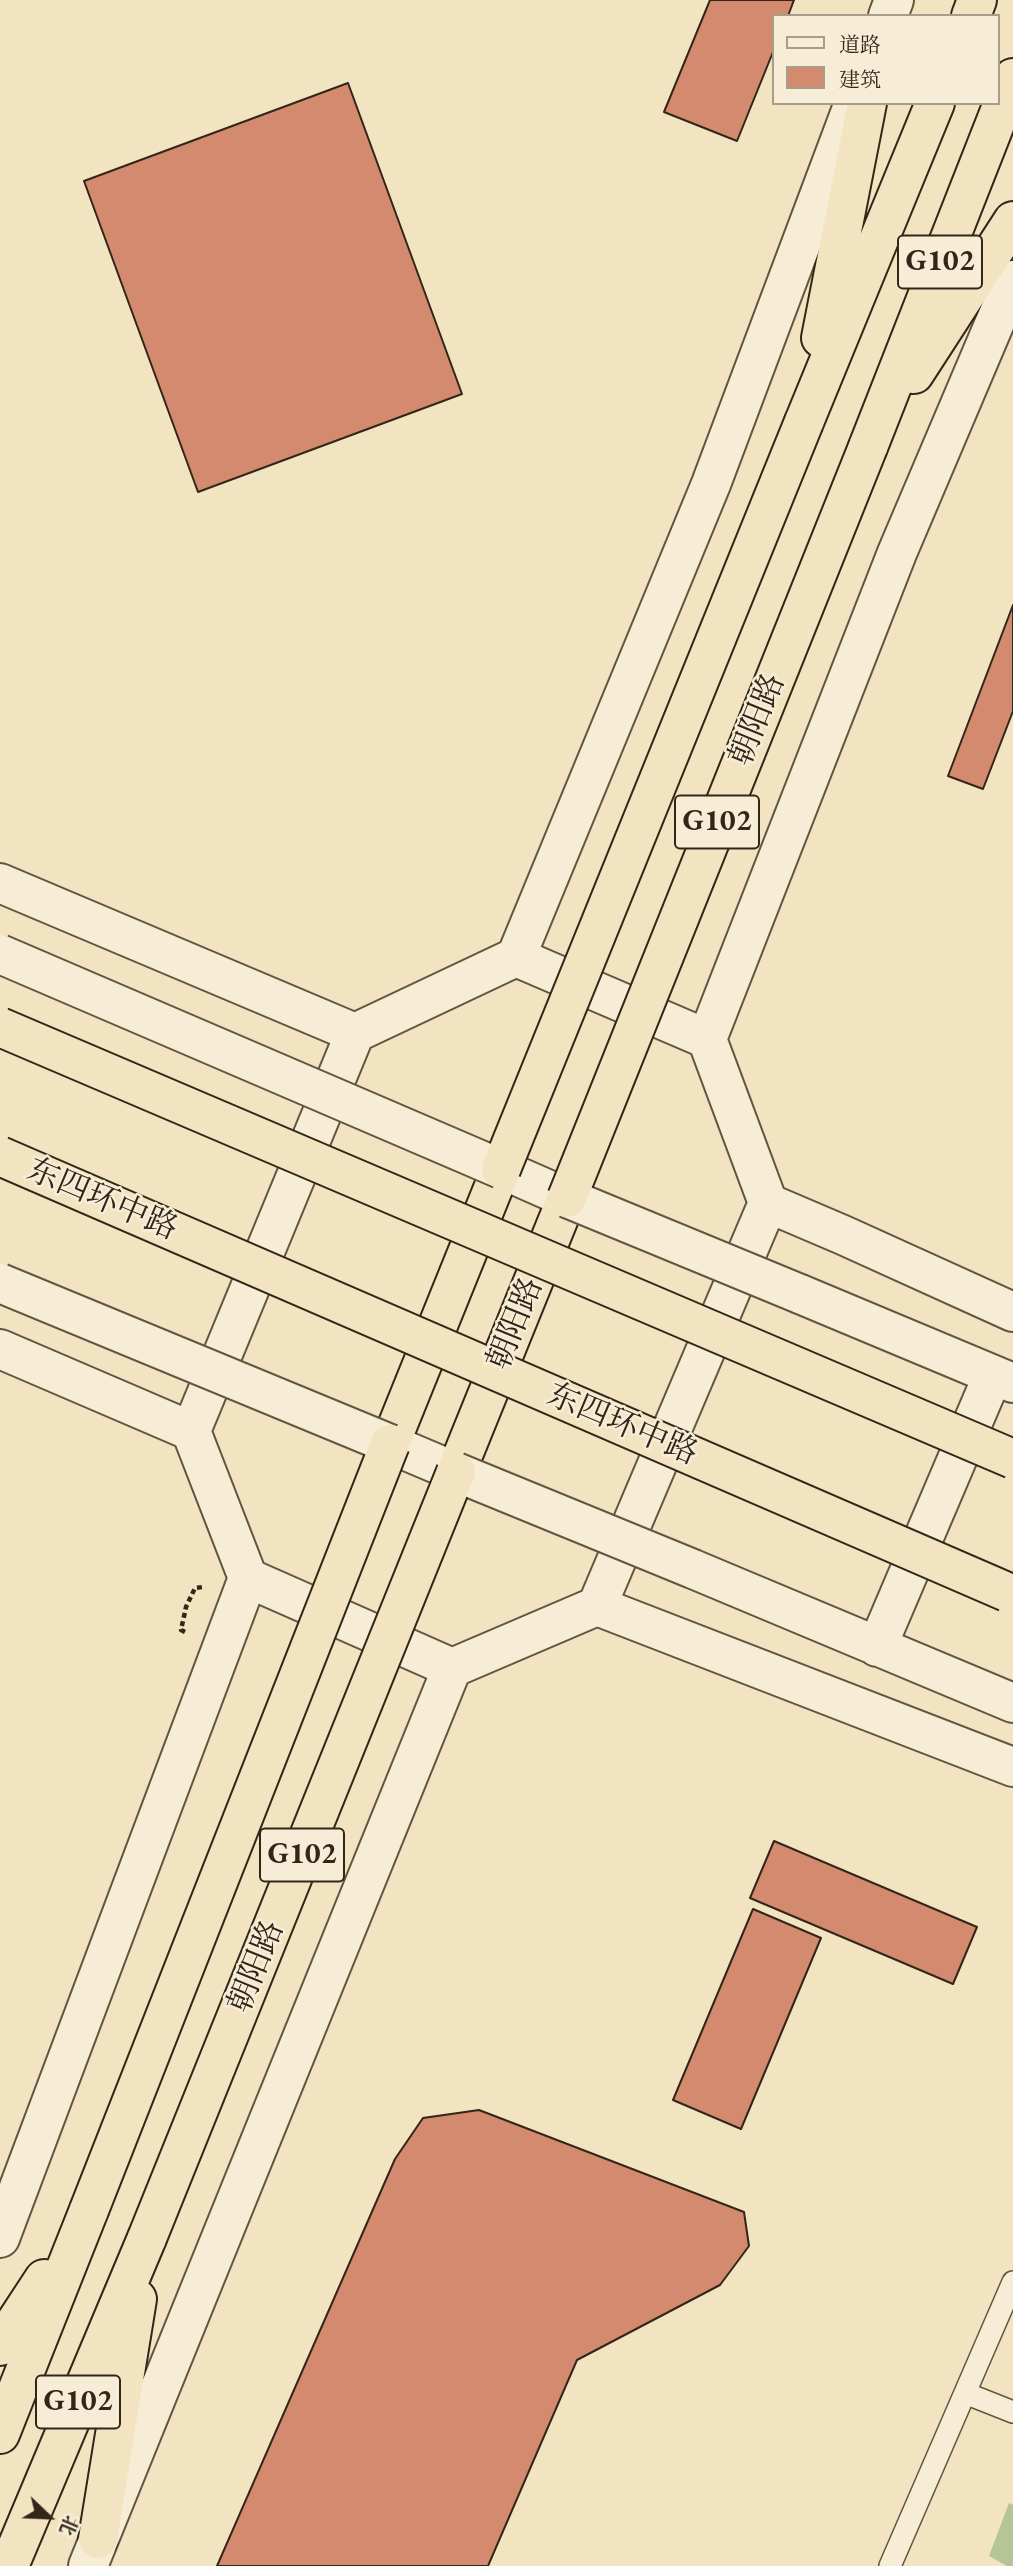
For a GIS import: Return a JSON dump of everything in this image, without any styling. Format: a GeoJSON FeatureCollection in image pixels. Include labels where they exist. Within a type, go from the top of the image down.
{"type":"FeatureCollection","features":[{"type":"Feature","properties":{"kind":"highway","name":"朝阳路"},"geometry":{"type":"LineString","coordinates":[[9,2566],[147,2238],[567,1198],[1013,78]]}},
{"type":"Feature","properties":{"kind":"highway"},"geometry":{"type":"LineString","coordinates":[[804,422],[867,105]]}},
{"type":"Feature","properties":{"kind":"highway","name":"G102"},"geometry":{"type":"LineString","coordinates":[[0,2434],[500,1169],[934,105]]}},
{"type":"Feature","properties":{"kind":"highway"},"geometry":{"type":"LineString","coordinates":[[868,447],[1013,221]]}},
{"type":"Feature","properties":{"kind":"highway"},"geometry":{"type":"LineString","coordinates":[[0,1027],[1013,1459]]}},
{"type":"Feature","properties":{"kind":"highway","name":"东四环中路"},"geometry":{"type":"LineString","coordinates":[[0,1156],[1010,1593]]}},
{"type":"Feature","properties":{"kind":"highway"},"geometry":{"type":"LineString","coordinates":[[0,2346],[89,2210]]}},
{"type":"Feature","properties":{"kind":"highway"},"geometry":{"type":"LineString","coordinates":[[93,2552],[147,2238]]}},
{"type":"Feature","properties":{"kind":"street"},"geometry":{"type":"LineString","coordinates":[[0,2238],[248,1578],[191,1431],[355,1033],[516,957],[711,484],[853,105]]}},
{"type":"Feature","properties":{"kind":"street"},"geometry":{"type":"LineString","coordinates":[[93,2552],[452,1668],[597,1606],[768,1203],[707,1039],[897,553],[1013,280]]}},
{"type":"Feature","properties":{"kind":"street"},"geometry":{"type":"LineString","coordinates":[[0,883],[355,1033]]}},
{"type":"Feature","properties":{"kind":"street"},"geometry":{"type":"LineString","coordinates":[[0,954],[567,1198],[1003,1379],[877,1647]]}},
{"type":"Feature","properties":{"kind":"street"},"geometry":{"type":"LineString","coordinates":[[516,957],[707,1039]]}},
{"type":"Feature","properties":{"kind":"street"},"geometry":{"type":"LineString","coordinates":[[768,1203],[1013,1312]]}},
{"type":"Feature","properties":{"kind":"street"},"geometry":{"type":"LineString","coordinates":[[0,1283],[1013,1703]]}},
{"type":"Feature","properties":{"kind":"street"},"geometry":{"type":"LineString","coordinates":[[0,1349],[191,1431]]}},
{"type":"Feature","properties":{"kind":"street"},"geometry":{"type":"LineString","coordinates":[[248,1578],[452,1668]]}},
{"type":"Feature","properties":{"kind":"street"},"geometry":{"type":"LineString","coordinates":[[597,1606],[1013,1767]]}},
{"type":"Feature","properties":{"kind":"lane"},"geometry":{"type":"LineString","coordinates":[[890,2566],[1013,2282]]}},
{"type":"Feature","properties":{"kind":"lane"},"geometry":{"type":"LineString","coordinates":[[965,2393],[1013,2412]]}},
{"type":"Feature","properties":{"kind":"path"},"geometry":{"type":"LineString","coordinates":[[188,1634],[181,1630],[186,1607],[195,1588],[211,1586]]}},
{"type":"Feature","properties":{"kind":"green space"},"geometry":{"type":"Polygon","coordinates":[[[1009,2503],[1013,2505],[1013,2566],[1007,2566],[989,2556],[1009,2503]]]}},
{"type":"Feature","properties":{"kind":"building"},"geometry":{"type":"Polygon","coordinates":[[[710,0],[794,0],[789,14],[772,14],[772,54],[737,141],[664,112],[710,0]]]}},
{"type":"Feature","properties":{"kind":"building"},"geometry":{"type":"Polygon","coordinates":[[[348,83],[462,394],[198,492],[84,181],[348,83]]]}},
{"type":"Feature","properties":{"kind":"building"},"geometry":{"type":"Polygon","coordinates":[[[1013,605],[1013,711],[983,789],[948,776],[1013,605]]]}},
{"type":"Feature","properties":{"kind":"building"},"geometry":{"type":"Polygon","coordinates":[[[774,1841],[977,1927],[953,1984],[750,1898],[774,1841]]]}},
{"type":"Feature","properties":{"kind":"building"},"geometry":{"type":"Polygon","coordinates":[[[753,1909],[821,1938],[741,2129],[673,2100],[753,1909]]]}},
{"type":"Feature","properties":{"kind":"building"},"geometry":{"type":"Polygon","coordinates":[[[479,2110],[744,2212],[749,2246],[720,2285],[577,2360],[488,2566],[217,2566],[395,2159],[423,2118],[479,2110]]]}}]}
